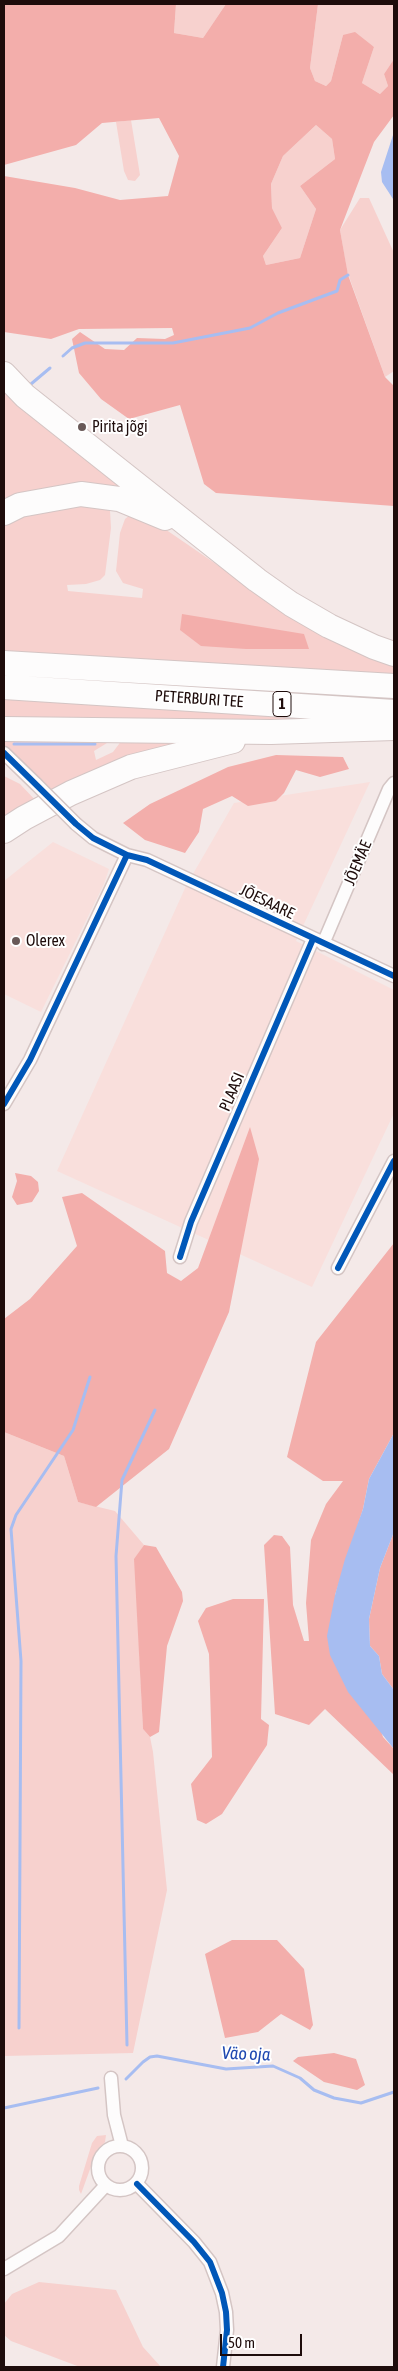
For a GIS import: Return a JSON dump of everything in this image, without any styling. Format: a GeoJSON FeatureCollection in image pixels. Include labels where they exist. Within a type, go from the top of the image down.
{"type":"FeatureCollection","features":[{"type":"Feature","properties":{"kind":"highway"},"geometry":{"type":"LineString","coordinates":[[4,374],[25,396],[199,536],[291,604],[330,626],[374,647],[394,654]]}},
{"type":"Feature","properties":{"kind":"highway"},"geometry":{"type":"LineString","coordinates":[[4,513],[20,505],[80,494],[119,500],[159,515],[199,536]]}},
{"type":"Feature","properties":{"kind":"highway","name":"PETERBURI TEE"},"geometry":{"type":"LineString","coordinates":[[4,663],[394,686]]}},
{"type":"Feature","properties":{"kind":"highway","name":"PETERBURI TEE"},"geometry":{"type":"LineString","coordinates":[[4,687],[394,712]]}},
{"type":"Feature","properties":{"kind":"highway"},"geometry":{"type":"LineString","coordinates":[[4,729],[271,732],[394,728]]}},
{"type":"Feature","properties":{"kind":"highway"},"geometry":{"type":"LineString","coordinates":[[4,832],[24,818],[71,793],[132,767],[271,732]]}},
{"type":"Feature","properties":{"kind":"street","name":"JÕESAARE"},"geometry":{"type":"LineString","coordinates":[[4,753],[76,824],[93,838],[127,855],[147,860],[394,976]]}},
{"type":"Feature","properties":{"kind":"street","name":"JÕEMÄE"},"geometry":{"type":"LineString","coordinates":[[318,941],[389,789],[394,783]]}},
{"type":"Feature","properties":{"kind":"street"},"geometry":{"type":"LineString","coordinates":[[4,1104],[35,1052],[127,855]]}},
{"type":"Feature","properties":{"kind":"street","name":"PLAASI"},"geometry":{"type":"LineString","coordinates":[[180,1257],[191,1222],[318,941]]}},
{"type":"Feature","properties":{"kind":"street"},"geometry":{"type":"LineString","coordinates":[[338,1268],[394,1161]]}},
{"type":"Feature","properties":{"kind":"street"},"geometry":{"type":"LineString","coordinates":[[111,2078],[114,2115],[122,2146]]}},
{"type":"Feature","properties":{"kind":"street"},"geometry":{"type":"LineString","coordinates":[[122,2146],[135,2151],[142,2164],[141,2178],[136,2184],[125,2190],[112,2189],[106,2185],[99,2173],[100,2160],[109,2149],[122,2146]]}},
{"type":"Feature","properties":{"kind":"street"},"geometry":{"type":"LineString","coordinates":[[136,2184],[194,2242],[210,2262],[222,2293],[226,2312],[227,2330],[223,2367]]}},
{"type":"Feature","properties":{"kind":"street"},"geometry":{"type":"LineString","coordinates":[[4,2270],[59,2236],[106,2185]]}},
{"type":"Feature","properties":{"kind":"shaded area"},"geometry":{"type":"Polygon","coordinates":[[[4,4],[176,4],[174,33],[203,38],[226,4],[318,4],[310,68],[315,81],[326,86],[331,81],[343,35],[355,32],[374,47],[362,83],[380,94],[388,86],[384,74],[394,59],[394,115],[374,142],[340,230],[348,275],[385,377],[394,386],[394,506],[216,493],[204,484],[180,405],[129,419],[101,399],[79,373],[72,339],[80,332],[105,349],[124,350],[137,338],[165,339],[174,335],[172,328],[79,329],[51,339],[4,332],[4,176],[75,188],[120,200],[168,196],[179,156],[159,118],[102,123],[76,145],[4,165],[4,4]],[[316,125],[283,156],[271,184],[272,208],[282,228],[263,256],[266,265],[300,258],[316,209],[300,186],[335,159],[332,139],[316,125]]]}},
{"type":"Feature","properties":{"kind":"shaded area"},"geometry":{"type":"Polygon","coordinates":[[[176,4],[226,4],[203,38],[174,33],[176,4]]]}},
{"type":"Feature","properties":{"kind":"shaded area"},"geometry":{"type":"Polygon","coordinates":[[[318,4],[394,4],[394,59],[384,74],[388,86],[380,94],[362,83],[374,47],[343,35],[331,81],[326,86],[315,81],[310,68],[318,4]]]}},
{"type":"Feature","properties":{"kind":"shaded area"},"geometry":{"type":"Polygon","coordinates":[[[131,120],[140,175],[135,181],[128,180],[124,171],[116,122],[131,120]]]}},
{"type":"Feature","properties":{"kind":"shaded area"},"geometry":{"type":"Polygon","coordinates":[[[316,125],[332,139],[335,159],[300,186],[316,209],[300,258],[266,265],[263,256],[282,228],[272,208],[271,184],[283,156],[316,125]]]}},
{"type":"Feature","properties":{"kind":"shaded area"},"geometry":{"type":"Polygon","coordinates":[[[360,198],[369,198],[394,253],[394,371],[385,377],[347,271],[340,230],[360,198]]]}},
{"type":"Feature","properties":{"kind":"shaded area"},"geometry":{"type":"Polygon","coordinates":[[[4,385],[149,503],[4,507],[4,385]]]}},
{"type":"Feature","properties":{"kind":"shaded area"},"geometry":{"type":"Polygon","coordinates":[[[103,505],[110,510],[111,528],[105,575],[100,580],[86,584],[67,585],[68,591],[142,598],[143,589],[123,583],[116,571],[120,533],[125,519],[130,515],[162,527],[251,588],[394,663],[394,677],[4,654],[4,523],[39,508],[103,505]]]}},
{"type":"Feature","properties":{"kind":"shaded area"},"geometry":{"type":"Polygon","coordinates":[[[182,614],[304,634],[309,649],[246,649],[201,646],[180,630],[182,614]]]}},
{"type":"Feature","properties":{"kind":"shaded area"},"geometry":{"type":"Polygon","coordinates":[[[4,696],[355,721],[4,722],[4,696]]]}},
{"type":"Feature","properties":{"kind":"shaded area"},"geometry":{"type":"Polygon","coordinates":[[[4,734],[108,736],[107,743],[94,751],[96,760],[113,752],[122,740],[224,737],[55,794],[4,745],[4,734]]]}},
{"type":"Feature","properties":{"kind":"shaded area"},"geometry":{"type":"Polygon","coordinates":[[[276,755],[343,757],[349,769],[320,777],[296,770],[284,793],[276,801],[248,806],[232,796],[203,809],[199,832],[185,853],[145,840],[123,823],[150,804],[228,767],[276,755]]]}},
{"type":"Feature","properties":{"kind":"shaded area"},"geometry":{"type":"Polygon","coordinates":[[[4,776],[20,784],[38,803],[4,824],[4,776]]]}},
{"type":"Feature","properties":{"kind":"shaded area"},"geometry":{"type":"Polygon","coordinates":[[[370,782],[296,941],[394,990],[394,1113],[312,1287],[57,1171],[186,886],[234,803],[370,782]]]}},
{"type":"Feature","properties":{"kind":"shaded area"},"geometry":{"type":"Polygon","coordinates":[[[53,842],[109,869],[104,884],[41,1012],[4,994],[4,881],[53,842]]]}},
{"type":"Feature","properties":{"kind":"shaded area"},"geometry":{"type":"Polygon","coordinates":[[[250,1127],[259,1159],[229,1312],[169,1449],[96,1507],[78,1502],[64,1456],[4,1432],[4,1319],[30,1299],[77,1246],[62,1197],[82,1193],[165,1251],[167,1273],[181,1281],[198,1268],[250,1127]]]}},
{"type":"Feature","properties":{"kind":"shaded area"},"geometry":{"type":"Polygon","coordinates":[[[15,1173],[31,1176],[38,1182],[39,1191],[32,1202],[17,1205],[12,1197],[17,1181],[15,1173]]]}},
{"type":"Feature","properties":{"kind":"shaded area"},"geometry":{"type":"Polygon","coordinates":[[[394,1243],[394,1433],[369,1479],[363,1509],[335,1595],[383,1737],[394,1749],[394,1775],[325,1709],[309,1725],[275,1714],[264,1545],[274,1535],[282,1536],[290,1547],[293,1605],[304,1641],[309,1641],[306,1603],[311,1540],[326,1504],[343,1481],[323,1481],[287,1457],[316,1342],[394,1243]]]}},
{"type":"Feature","properties":{"kind":"shaded area"},"geometry":{"type":"Polygon","coordinates":[[[4,1432],[64,1456],[78,1502],[115,1511],[144,1545],[135,1559],[143,1729],[150,1737],[153,1752],[167,1890],[133,2053],[4,2056],[4,1432]]]}},
{"type":"Feature","properties":{"kind":"shaded area"},"geometry":{"type":"Polygon","coordinates":[[[394,1532],[394,1690],[382,1674],[379,1656],[370,1646],[369,1619],[380,1568],[394,1532]]]}},
{"type":"Feature","properties":{"kind":"shaded area"},"geometry":{"type":"Polygon","coordinates":[[[144,1545],[156,1547],[182,1592],[183,1601],[167,1646],[159,1732],[150,1737],[143,1729],[134,1559],[144,1545]]]}},
{"type":"Feature","properties":{"kind":"shaded area"},"geometry":{"type":"Polygon","coordinates":[[[233,1599],[264,1599],[261,1719],[269,1725],[267,1745],[222,1814],[206,1824],[197,1820],[191,1784],[212,1757],[209,1654],[198,1621],[206,1608],[233,1599]]]}},
{"type":"Feature","properties":{"kind":"shaded area"},"geometry":{"type":"Polygon","coordinates":[[[232,1940],[277,1940],[304,1969],[313,2025],[310,2030],[281,2014],[258,2032],[225,2038],[205,1954],[232,1940]]]}},
{"type":"Feature","properties":{"kind":"shaded area"},"geometry":{"type":"Polygon","coordinates":[[[334,2053],[356,2059],[365,2085],[357,2090],[324,2082],[293,2061],[298,2057],[334,2053]]]}},
{"type":"Feature","properties":{"kind":"shaded area"},"geometry":{"type":"Polygon","coordinates":[[[106,2135],[105,2142],[93,2161],[81,2194],[79,2186],[92,2143],[97,2136],[106,2135]]]}},
{"type":"Feature","properties":{"kind":"shaded area"},"geometry":{"type":"Polygon","coordinates":[[[39,2282],[116,2290],[143,2347],[161,2367],[80,2367],[11,2341],[4,2335],[4,2304],[12,2294],[39,2282]]]}},
{"type":"Feature","properties":{"kind":"water"},"geometry":{"type":"Polygon","coordinates":[[[394,132],[394,206],[393,199],[382,182],[381,172],[394,132]]]}},
{"type":"Feature","properties":{"kind":"water"},"geometry":{"type":"Polygon","coordinates":[[[394,1433],[394,1532],[380,1568],[369,1619],[370,1646],[379,1656],[382,1674],[394,1690],[394,1749],[348,1692],[330,1655],[327,1636],[335,1595],[345,1559],[363,1509],[369,1479],[394,1433]]]}},
{"type":"Feature","properties":{"kind":"waterway"},"geometry":{"type":"LineString","coordinates":[[63,356],[72,348],[85,343],[173,343],[250,328],[278,313],[337,291],[340,280],[348,275]]}},
{"type":"Feature","properties":{"kind":"waterway"},"geometry":{"type":"LineString","coordinates":[[31,384],[50,368]]}},
{"type":"Feature","properties":{"kind":"waterway"},"geometry":{"type":"LineString","coordinates":[[14,744],[95,744]]}},
{"type":"Feature","properties":{"kind":"waterway"},"geometry":{"type":"LineString","coordinates":[[19,2028],[21,1661],[11,1529],[16,1515],[73,1430],[90,1377]]}},
{"type":"Feature","properties":{"kind":"waterway"},"geometry":{"type":"LineString","coordinates":[[127,2045],[116,1556],[122,1480],[155,1410]]}},
{"type":"Feature","properties":{"kind":"waterway","name":"Väo oja"},"geometry":{"type":"LineString","coordinates":[[126,2079],[143,2062],[150,2057],[157,2056],[226,2069],[273,2066],[300,2078],[314,2090],[334,2098],[361,2103],[394,2092]]}},
{"type":"Feature","properties":{"kind":"waterway","name":"Väo oja"},"geometry":{"type":"LineString","coordinates":[[4,2108],[98,2088]]}},
{"type":"Feature","properties":{"kind":"cycle path"},"geometry":{"type":"LineString","coordinates":[[4,753],[76,824],[93,838],[127,855],[147,860],[394,976]]}},
{"type":"Feature","properties":{"kind":"cycle path"},"geometry":{"type":"LineString","coordinates":[[4,1104],[30,1060],[127,855]]}},
{"type":"Feature","properties":{"kind":"cycle path"},"geometry":{"type":"LineString","coordinates":[[180,1257],[191,1222],[313,939]]}},
{"type":"Feature","properties":{"kind":"cycle path"},"geometry":{"type":"LineString","coordinates":[[338,1268],[394,1161]]}},
{"type":"Feature","properties":{"kind":"cycle path"},"geometry":{"type":"LineString","coordinates":[[137,2184],[194,2242],[210,2262],[222,2293],[226,2312],[227,2330],[223,2367]]}},
{"type":"Feature","properties":{"kind":"place","name":"Pirita jõgi"},"geometry":{"type":"Point","coordinates":[82,427]}},
{"type":"Feature","properties":{"kind":"place","name":"Olerex"},"geometry":{"type":"Point","coordinates":[16,941]}}]}
